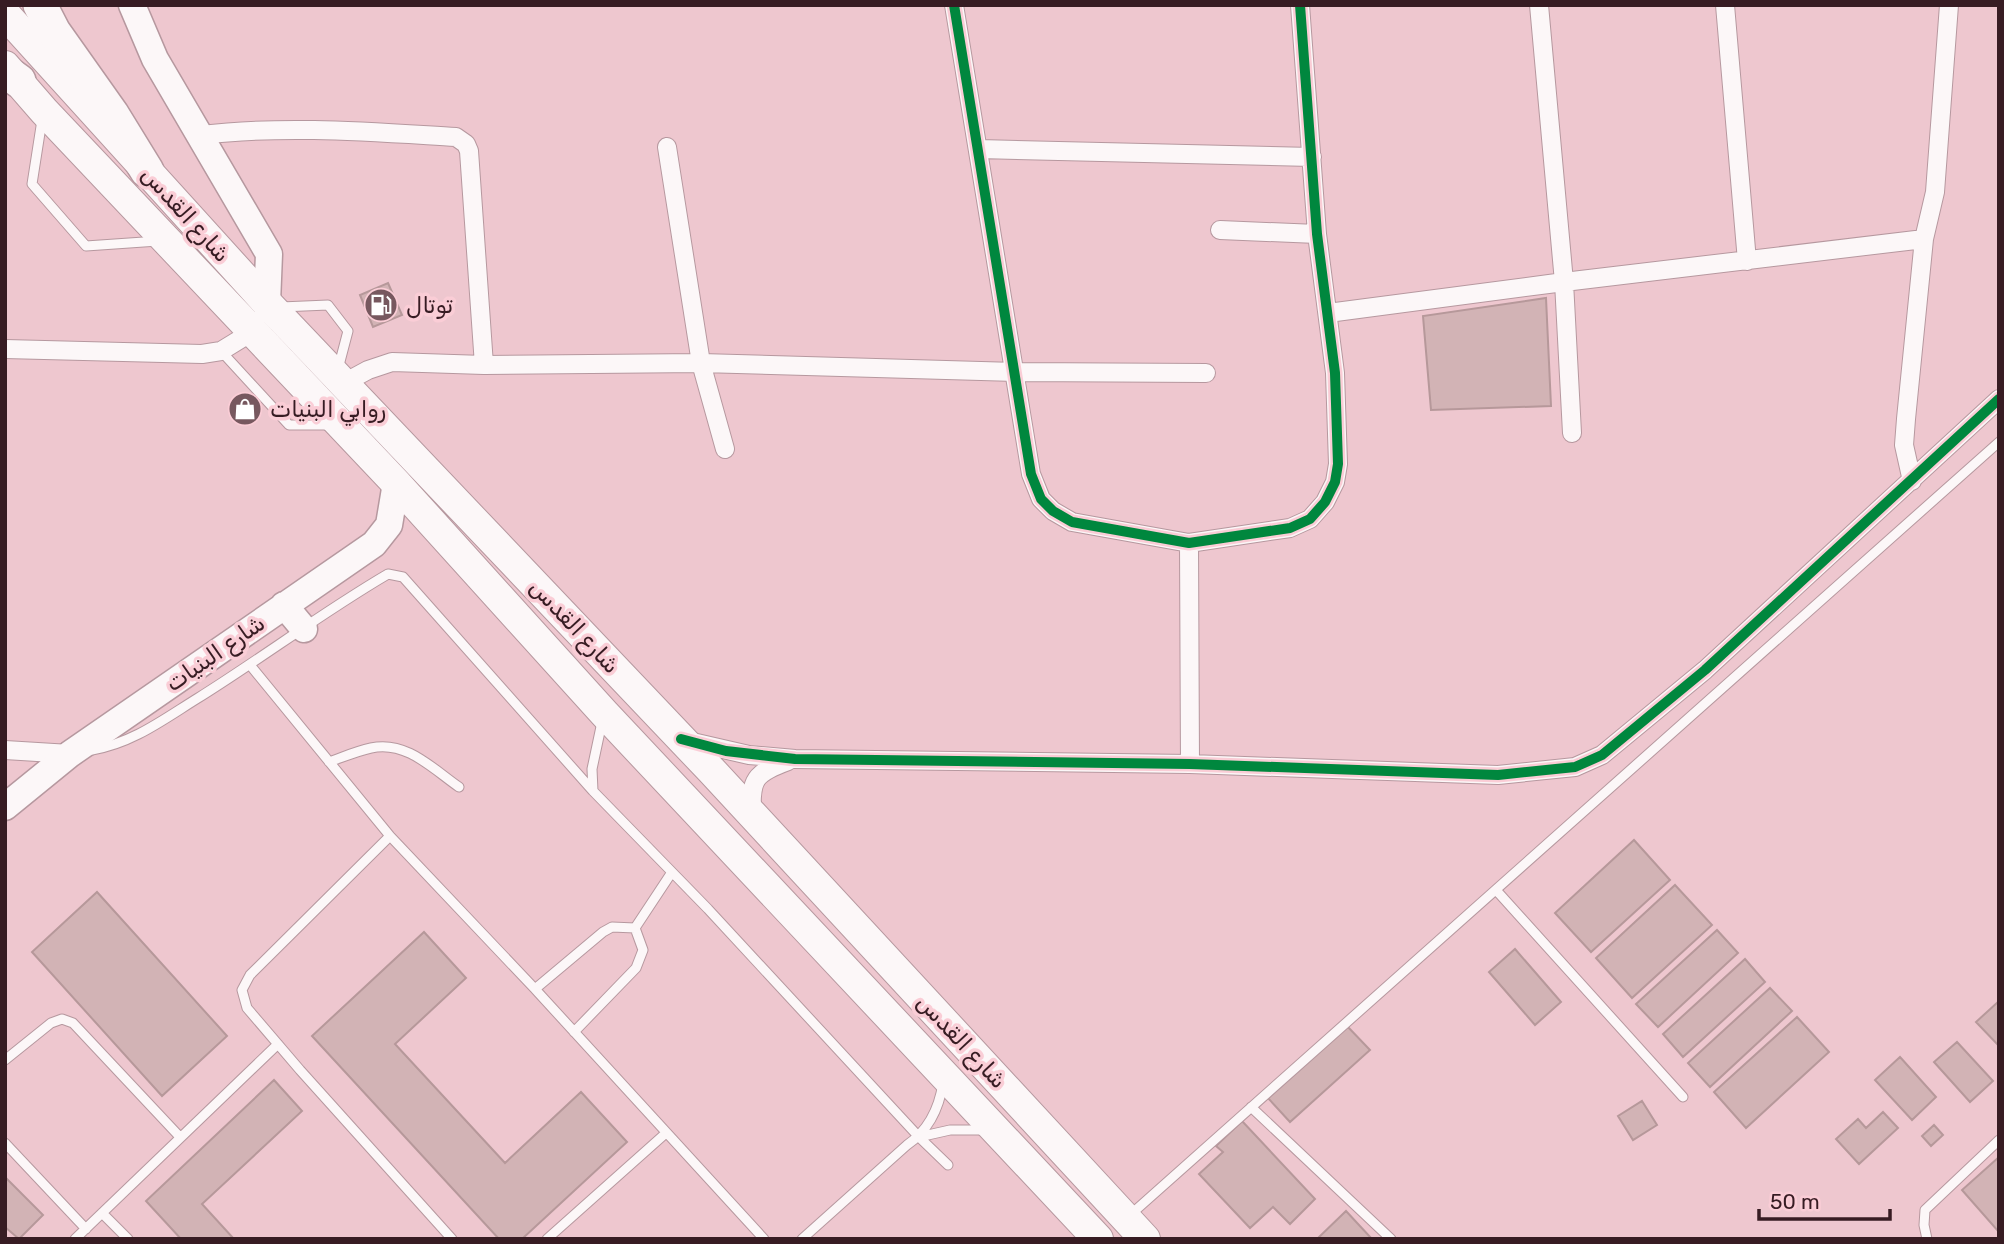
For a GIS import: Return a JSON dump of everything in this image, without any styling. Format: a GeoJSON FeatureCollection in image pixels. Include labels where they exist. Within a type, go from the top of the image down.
{"type":"FeatureCollection","features":[{"type":"Feature","properties":{"kind":"highway"},"geometry":{"type":"LineString","coordinates":[[40,5],[54,32],[112,114],[147,171]]}},
{"type":"Feature","properties":{"kind":"highway","name":"شارع القدس"},"geometry":{"type":"LineString","coordinates":[[5,14],[269,305],[681,738],[1135,1229]]}},
{"type":"Feature","properties":{"kind":"highway","name":"شارع القدس"},"geometry":{"type":"LineString","coordinates":[[10,73],[396,483],[604,713],[1098,1239]]}},
{"type":"Feature","properties":{"kind":"main road"},"geometry":{"type":"LineString","coordinates":[[132,5],[155,59],[269,254],[269,305]]}},
{"type":"Feature","properties":{"kind":"main road","name":"شارع البنيات"},"geometry":{"type":"LineString","coordinates":[[5,807],[70,754],[374,544],[389,525],[396,483]]}},
{"type":"Feature","properties":{"kind":"main road"},"geometry":{"type":"LineString","coordinates":[[284,605],[304,629]]}},
{"type":"Feature","properties":{"kind":"street"},"geometry":{"type":"LineString","coordinates":[[954,5],[1031,474],[1041,499],[1053,511],[1072,522],[1189,543],[1290,528],[1310,519],[1325,502],[1335,482],[1338,464],[1335,373],[1317,234],[1300,5]]}},
{"type":"Feature","properties":{"kind":"street"},"geometry":{"type":"LineString","coordinates":[[1539,5],[1564,282],[1572,433]]}},
{"type":"Feature","properties":{"kind":"street"},"geometry":{"type":"LineString","coordinates":[[1725,5],[1746,261]]}},
{"type":"Feature","properties":{"kind":"street"},"geometry":{"type":"LineString","coordinates":[[1912,481],[1904,445],[1924,239],[1935,192],[1949,5]]}},
{"type":"Feature","properties":{"kind":"street"},"geometry":{"type":"LineString","coordinates":[[201,135],[248,129],[308,129],[456,136],[462,140],[469,151],[484,365]]}},
{"type":"Feature","properties":{"kind":"street"},"geometry":{"type":"LineString","coordinates":[[667,147],[701,363],[725,449]]}},
{"type":"Feature","properties":{"kind":"street"},"geometry":{"type":"LineString","coordinates":[[979,149],[1312,157]]}},
{"type":"Feature","properties":{"kind":"street"},"geometry":{"type":"LineString","coordinates":[[1220,230],[1317,234]]}},
{"type":"Feature","properties":{"kind":"street"},"geometry":{"type":"LineString","coordinates":[[1328,313],[1924,239]]}},
{"type":"Feature","properties":{"kind":"street"},"geometry":{"type":"LineString","coordinates":[[5,349],[202,354],[220,351],[252,332]]}},
{"type":"Feature","properties":{"kind":"street"},"geometry":{"type":"LineString","coordinates":[[340,379],[392,362],[484,365],[701,363],[1016,372],[1206,373]]}},
{"type":"Feature","properties":{"kind":"street"},"geometry":{"type":"LineString","coordinates":[[681,738],[737,753],[794,759],[1190,764],[1498,775],[1574,766],[1602,755],[1705,670],[1999,399]]}},
{"type":"Feature","properties":{"kind":"street"},"geometry":{"type":"LineString","coordinates":[[1189,543],[1190,764]]}},
{"type":"Feature","properties":{"kind":"street"},"geometry":{"type":"LineString","coordinates":[[5,750],[70,754]]}},
{"type":"Feature","properties":{"kind":"street"},"geometry":{"type":"LineString","coordinates":[[752,814],[751,791],[758,776],[771,767],[794,759]]}},
{"type":"Feature","properties":{"kind":"lane"},"geometry":{"type":"LineString","coordinates":[[44,111],[32,184],[86,247],[166,240]]}},
{"type":"Feature","properties":{"kind":"lane"},"geometry":{"type":"LineString","coordinates":[[269,305],[328,305],[348,331],[340,379]]}},
{"type":"Feature","properties":{"kind":"lane"},"geometry":{"type":"LineString","coordinates":[[220,351],[289,425],[341,426]]}},
{"type":"Feature","properties":{"kind":"lane"},"geometry":{"type":"LineString","coordinates":[[1135,1229],[1251,1107],[1999,442]]}},
{"type":"Feature","properties":{"kind":"lane"},"geometry":{"type":"LineString","coordinates":[[70,754],[127,741],[250,665],[388,574],[402,577],[593,791],[948,1165]]}},
{"type":"Feature","properties":{"kind":"lane"},"geometry":{"type":"LineString","coordinates":[[250,665],[390,836],[535,989],[764,1239]]}},
{"type":"Feature","properties":{"kind":"lane"},"geometry":{"type":"LineString","coordinates":[[593,791],[592,769],[604,713]]}},
{"type":"Feature","properties":{"kind":"lane"},"geometry":{"type":"LineString","coordinates":[[329,762],[371,748],[398,748],[415,755],[459,787]]}},
{"type":"Feature","properties":{"kind":"lane"},"geometry":{"type":"LineString","coordinates":[[390,836],[250,975],[242,990],[247,1007],[278,1044],[452,1239]]}},
{"type":"Feature","properties":{"kind":"lane"},"geometry":{"type":"LineString","coordinates":[[635,928],[672,872]]}},
{"type":"Feature","properties":{"kind":"lane"},"geometry":{"type":"LineString","coordinates":[[1496,890],[1683,1097]]}},
{"type":"Feature","properties":{"kind":"lane"},"geometry":{"type":"LineString","coordinates":[[535,989],[603,932],[612,927],[635,928]]}},
{"type":"Feature","properties":{"kind":"lane"},"geometry":{"type":"LineString","coordinates":[[574,1032],[636,968],[643,950],[635,928]]}},
{"type":"Feature","properties":{"kind":"lane"},"geometry":{"type":"LineString","coordinates":[[5,1060],[51,1023],[62,1019],[73,1023],[180,1137]]}},
{"type":"Feature","properties":{"kind":"lane"},"geometry":{"type":"LineString","coordinates":[[75,1239],[278,1044]]}},
{"type":"Feature","properties":{"kind":"lane"},"geometry":{"type":"LineString","coordinates":[[919,1137],[937,1107],[943,1072]]}},
{"type":"Feature","properties":{"kind":"lane"},"geometry":{"type":"LineString","coordinates":[[1251,1107],[1391,1239]]}},
{"type":"Feature","properties":{"kind":"lane"},"geometry":{"type":"LineString","coordinates":[[802,1239],[919,1137],[966,1129],[997,1131]]}},
{"type":"Feature","properties":{"kind":"lane"},"geometry":{"type":"LineString","coordinates":[[547,1239],[666,1133]]}},
{"type":"Feature","properties":{"kind":"lane"},"geometry":{"type":"LineString","coordinates":[[1927,1239],[1925,1210],[1999,1140]]}},
{"type":"Feature","properties":{"kind":"lane"},"geometry":{"type":"LineString","coordinates":[[5,1143],[86,1228]]}},
{"type":"Feature","properties":{"kind":"lane"},"geometry":{"type":"LineString","coordinates":[[103,1213],[128,1239]]}},
{"type":"Feature","properties":{"kind":"building","name":"توتال"},"geometry":{"type":"Polygon","coordinates":[[[388,283],[402,315],[373,327],[360,295],[388,283]]]}},
{"type":"Feature","properties":{"kind":"building"},"geometry":{"type":"Polygon","coordinates":[[[1546,298],[1551,406],[1431,410],[1423,316],[1546,298]]]}},
{"type":"Feature","properties":{"kind":"building"},"geometry":{"type":"Polygon","coordinates":[[[1634,840],[1670,880],[1591,952],[1555,913],[1634,840]]]}},
{"type":"Feature","properties":{"kind":"building"},"geometry":{"type":"Polygon","coordinates":[[[1675,885],[1712,925],[1632,998],[1596,958],[1675,885]]]}},
{"type":"Feature","properties":{"kind":"building"},"geometry":{"type":"Polygon","coordinates":[[[97,892],[227,1036],[162,1096],[32,952],[97,892]]]}},
{"type":"Feature","properties":{"kind":"building"},"geometry":{"type":"Polygon","coordinates":[[[1717,930],[1738,953],[1658,1027],[1636,1004],[1717,930]]]}},
{"type":"Feature","properties":{"kind":"building"},"geometry":{"type":"Polygon","coordinates":[[[424,932],[466,978],[395,1044],[505,1163],[581,1092],[627,1142],[522,1239],[499,1239],[312,1036],[424,932]]]}},
{"type":"Feature","properties":{"kind":"building"},"geometry":{"type":"Polygon","coordinates":[[[1515,949],[1561,1002],[1535,1025],[1489,972],[1515,949]]]}},
{"type":"Feature","properties":{"kind":"building"},"geometry":{"type":"Polygon","coordinates":[[[1745,959],[1765,982],[1683,1057],[1663,1034],[1745,959]]]}},
{"type":"Feature","properties":{"kind":"building"},"geometry":{"type":"Polygon","coordinates":[[[1770,988],[1792,1011],[1710,1087],[1688,1063],[1770,988]]]}},
{"type":"Feature","properties":{"kind":"building"},"geometry":{"type":"Polygon","coordinates":[[[1999,1001],[1999,1046],[1976,1022],[1999,1001]]]}},
{"type":"Feature","properties":{"kind":"building"},"geometry":{"type":"Polygon","coordinates":[[[1797,1017],[1829,1052],[1746,1128],[1714,1092],[1797,1017]]]}},
{"type":"Feature","properties":{"kind":"building"},"geometry":{"type":"Polygon","coordinates":[[[1347,1026],[1370,1050],[1290,1122],[1268,1098],[1347,1026]]]}},
{"type":"Feature","properties":{"kind":"building"},"geometry":{"type":"Polygon","coordinates":[[[1957,1042],[1993,1081],[1970,1102],[1934,1062],[1957,1042]]]}},
{"type":"Feature","properties":{"kind":"building"},"geometry":{"type":"Polygon","coordinates":[[[1900,1057],[1936,1097],[1912,1120],[1875,1080],[1900,1057]]]}},
{"type":"Feature","properties":{"kind":"building"},"geometry":{"type":"Polygon","coordinates":[[[274,1080],[302,1111],[202,1204],[234,1239],[181,1239],[146,1201],[274,1080]]]}},
{"type":"Feature","properties":{"kind":"building"},"geometry":{"type":"Polygon","coordinates":[[[1642,1101],[1657,1125],[1633,1140],[1618,1116],[1642,1101]]]}},
{"type":"Feature","properties":{"kind":"building"},"geometry":{"type":"Polygon","coordinates":[[[1883,1112],[1898,1128],[1859,1164],[1836,1139],[1858,1119],[1866,1128],[1883,1112]]]}},
{"type":"Feature","properties":{"kind":"building"},"geometry":{"type":"Polygon","coordinates":[[[1242,1121],[1315,1199],[1290,1224],[1273,1207],[1250,1228],[1199,1174],[1223,1152],[1216,1146],[1242,1121]]]}},
{"type":"Feature","properties":{"kind":"building"},"geometry":{"type":"Polygon","coordinates":[[[1934,1125],[1943,1135],[1931,1146],[1922,1136],[1934,1125]]]}},
{"type":"Feature","properties":{"kind":"building"},"geometry":{"type":"Polygon","coordinates":[[[1999,1157],[1999,1231],[1998,1231],[1962,1190],[1999,1157]]]}},
{"type":"Feature","properties":{"kind":"building"},"geometry":{"type":"Polygon","coordinates":[[[5,1177],[43,1215],[19,1239],[5,1227],[5,1177]]]}},
{"type":"Feature","properties":{"kind":"building"},"geometry":{"type":"Polygon","coordinates":[[[1346,1211],[1372,1239],[1317,1239],[1346,1211]]]}},
{"type":"Feature","properties":{"kind":"cycle path"},"geometry":{"type":"LineString","coordinates":[[954,5],[1031,474],[1041,499],[1053,511],[1072,522],[1189,543],[1290,528],[1310,519],[1325,502],[1335,482],[1338,464],[1335,373],[1317,234],[1300,5]]}},
{"type":"Feature","properties":{"kind":"cycle path"},"geometry":{"type":"LineString","coordinates":[[681,739],[726,751],[795,759],[1190,764],[1498,775],[1575,767],[1602,755],[1705,670],[1999,399]]}},
{"type":"Feature","properties":{"kind":"place","name":"توتال"},"geometry":{"type":"Point","coordinates":[381,305]}},
{"type":"Feature","properties":{"kind":"place","name":"روابي البنيات"},"geometry":{"type":"Point","coordinates":[245,409]}}]}
